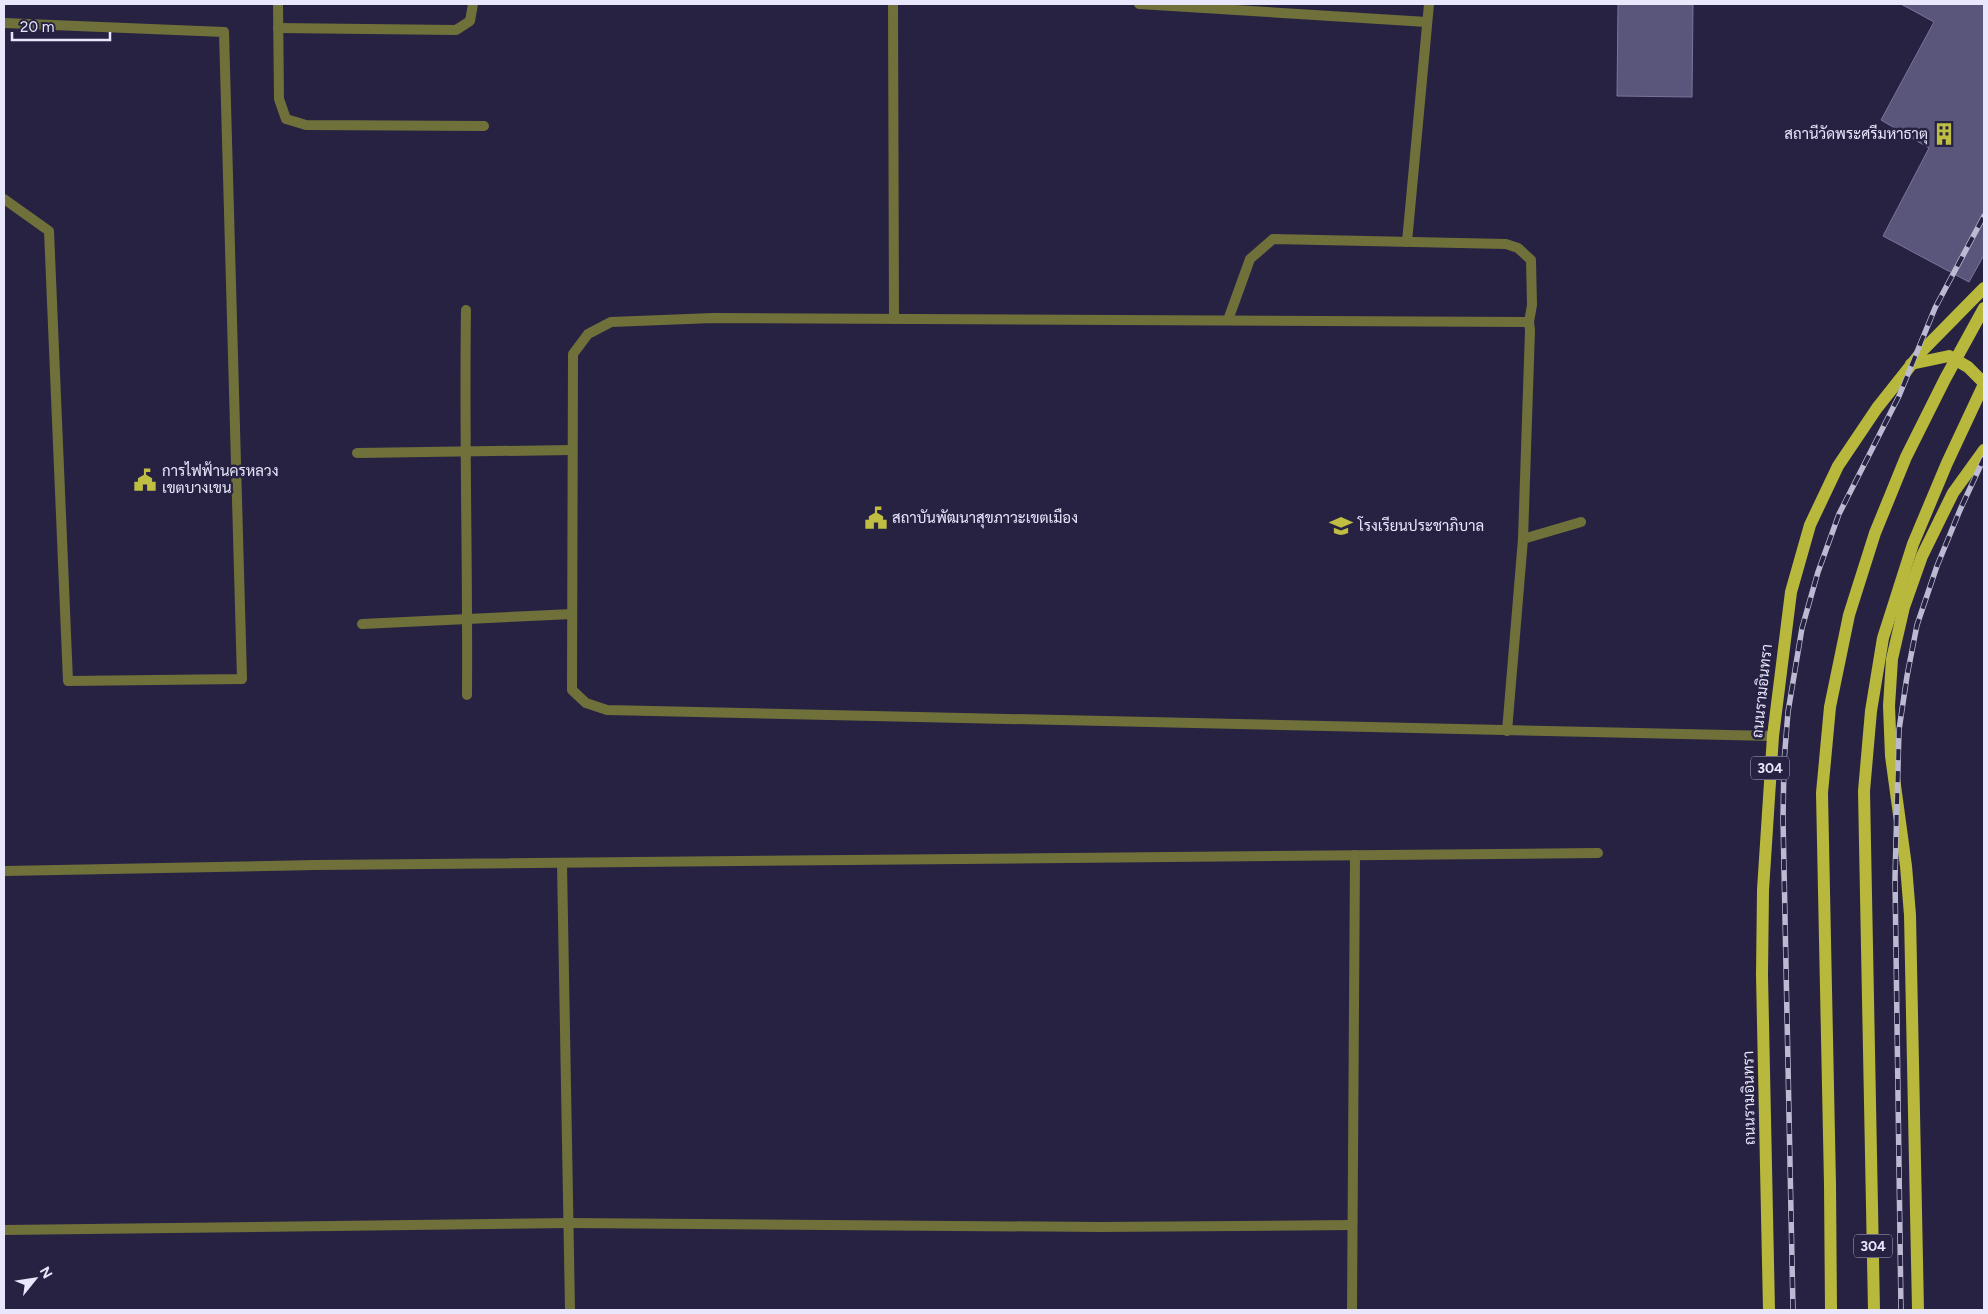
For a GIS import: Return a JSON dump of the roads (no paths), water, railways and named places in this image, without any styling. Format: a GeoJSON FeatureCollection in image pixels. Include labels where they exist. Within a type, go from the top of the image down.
{"type":"FeatureCollection","features":[{"type":"Feature","properties":{"kind":"main road","name":"ถนนรามอินทรา"},"geometry":{"type":"LineString","coordinates":[[1769,1310],[1762,975],[1764,890],[1773,736],[1791,592],[1810,525],[1838,466],[1877,408],[1911,364],[1984,288]]}},
{"type":"Feature","properties":{"kind":"main road"},"geometry":{"type":"LineString","coordinates":[[1831,1310],[1822,794],[1830,708],[1849,615],[1875,533],[1906,457],[1945,379],[1984,308]]}},
{"type":"Feature","properties":{"kind":"main road"},"geometry":{"type":"LineString","coordinates":[[1911,364],[1949,356],[1968,367],[1984,384]]}},
{"type":"Feature","properties":{"kind":"main road","name":"304"},"geometry":{"type":"LineString","coordinates":[[1874,1310],[1864,791],[1871,711],[1883,638],[1913,544],[1947,463],[1984,384]]}},
{"type":"Feature","properties":{"kind":"main road"},"geometry":{"type":"LineString","coordinates":[[1918,1310],[1910,915],[1906,866],[1892,756],[1889,706],[1894,651],[1904,607],[1922,556],[1953,493],[1984,450]]}},
{"type":"Feature","properties":{"kind":"street"},"geometry":{"type":"LineString","coordinates":[[278,4],[279,99],[286,119],[306,125],[484,126]]}},
{"type":"Feature","properties":{"kind":"street"},"geometry":{"type":"LineString","coordinates":[[278,28],[456,30],[470,21],[473,4]]}},
{"type":"Feature","properties":{"kind":"street"},"geometry":{"type":"LineString","coordinates":[[893,4],[894,319]]}},
{"type":"Feature","properties":{"kind":"street"},"geometry":{"type":"LineString","coordinates":[[1139,4],[1428,22]]}},
{"type":"Feature","properties":{"kind":"street"},"geometry":{"type":"LineString","coordinates":[[1407,242],[1429,4]]}},
{"type":"Feature","properties":{"kind":"street"},"geometry":{"type":"LineString","coordinates":[[4,23],[224,32],[242,679],[68,681],[49,231],[4,199]]}},
{"type":"Feature","properties":{"kind":"street"},"geometry":{"type":"LineString","coordinates":[[1228,320],[1250,259],[1273,240],[1506,244],[1518,248],[1531,260],[1532,305],[1529,322],[1523,539],[1508,731]]}},
{"type":"Feature","properties":{"kind":"street"},"geometry":{"type":"LineString","coordinates":[[466,310],[464,451],[467,695]]}},
{"type":"Feature","properties":{"kind":"street"},"geometry":{"type":"LineString","coordinates":[[1529,322],[713,318],[612,322],[588,334],[573,354],[572,690],[586,703],[607,710],[1773,736]]}},
{"type":"Feature","properties":{"kind":"street"},"geometry":{"type":"LineString","coordinates":[[356,453],[572,450]]}},
{"type":"Feature","properties":{"kind":"street"},"geometry":{"type":"LineString","coordinates":[[1523,539],[1581,522]]}},
{"type":"Feature","properties":{"kind":"street"},"geometry":{"type":"LineString","coordinates":[[362,624],[572,614]]}},
{"type":"Feature","properties":{"kind":"street"},"geometry":{"type":"LineString","coordinates":[[4,871],[562,863],[1598,853]]}},
{"type":"Feature","properties":{"kind":"street"},"geometry":{"type":"LineString","coordinates":[[1352,1310],[1355,855]]}},
{"type":"Feature","properties":{"kind":"street"},"geometry":{"type":"LineString","coordinates":[[562,863],[570,1310]]}},
{"type":"Feature","properties":{"kind":"street"},"geometry":{"type":"LineString","coordinates":[[4,1230],[569,1223],[1101,1228],[1352,1225]]}},
{"type":"Feature","properties":{"kind":"railway"},"geometry":{"type":"LineString","coordinates":[[1793,1310],[1783,819],[1784,762],[1788,712],[1802,628],[1818,572],[1839,514],[1899,396],[1935,308],[1984,216]]}},
{"type":"Feature","properties":{"kind":"railway"},"geometry":{"type":"LineString","coordinates":[[1901,1310],[1895,878],[1899,730],[1917,625],[1937,566],[1984,458]]}},
{"type":"Feature","properties":{"kind":"place","name":"สถานีวัดพระศรีมหาธาตุ"},"geometry":{"type":"Point","coordinates":[1944,134]}},
{"type":"Feature","properties":{"kind":"place","name":"การไฟฟ้านครหลวง เขตบางเขน"},"geometry":{"type":"Point","coordinates":[145,480]}},
{"type":"Feature","properties":{"kind":"place","name":"สถาบันพัฒนาสุขภาวะเขตเมือง"},"geometry":{"type":"Point","coordinates":[876,518]}},
{"type":"Feature","properties":{"kind":"place","name":"โรงเรียนประชาภิบาล"},"geometry":{"type":"Point","coordinates":[1341,526]}}]}
